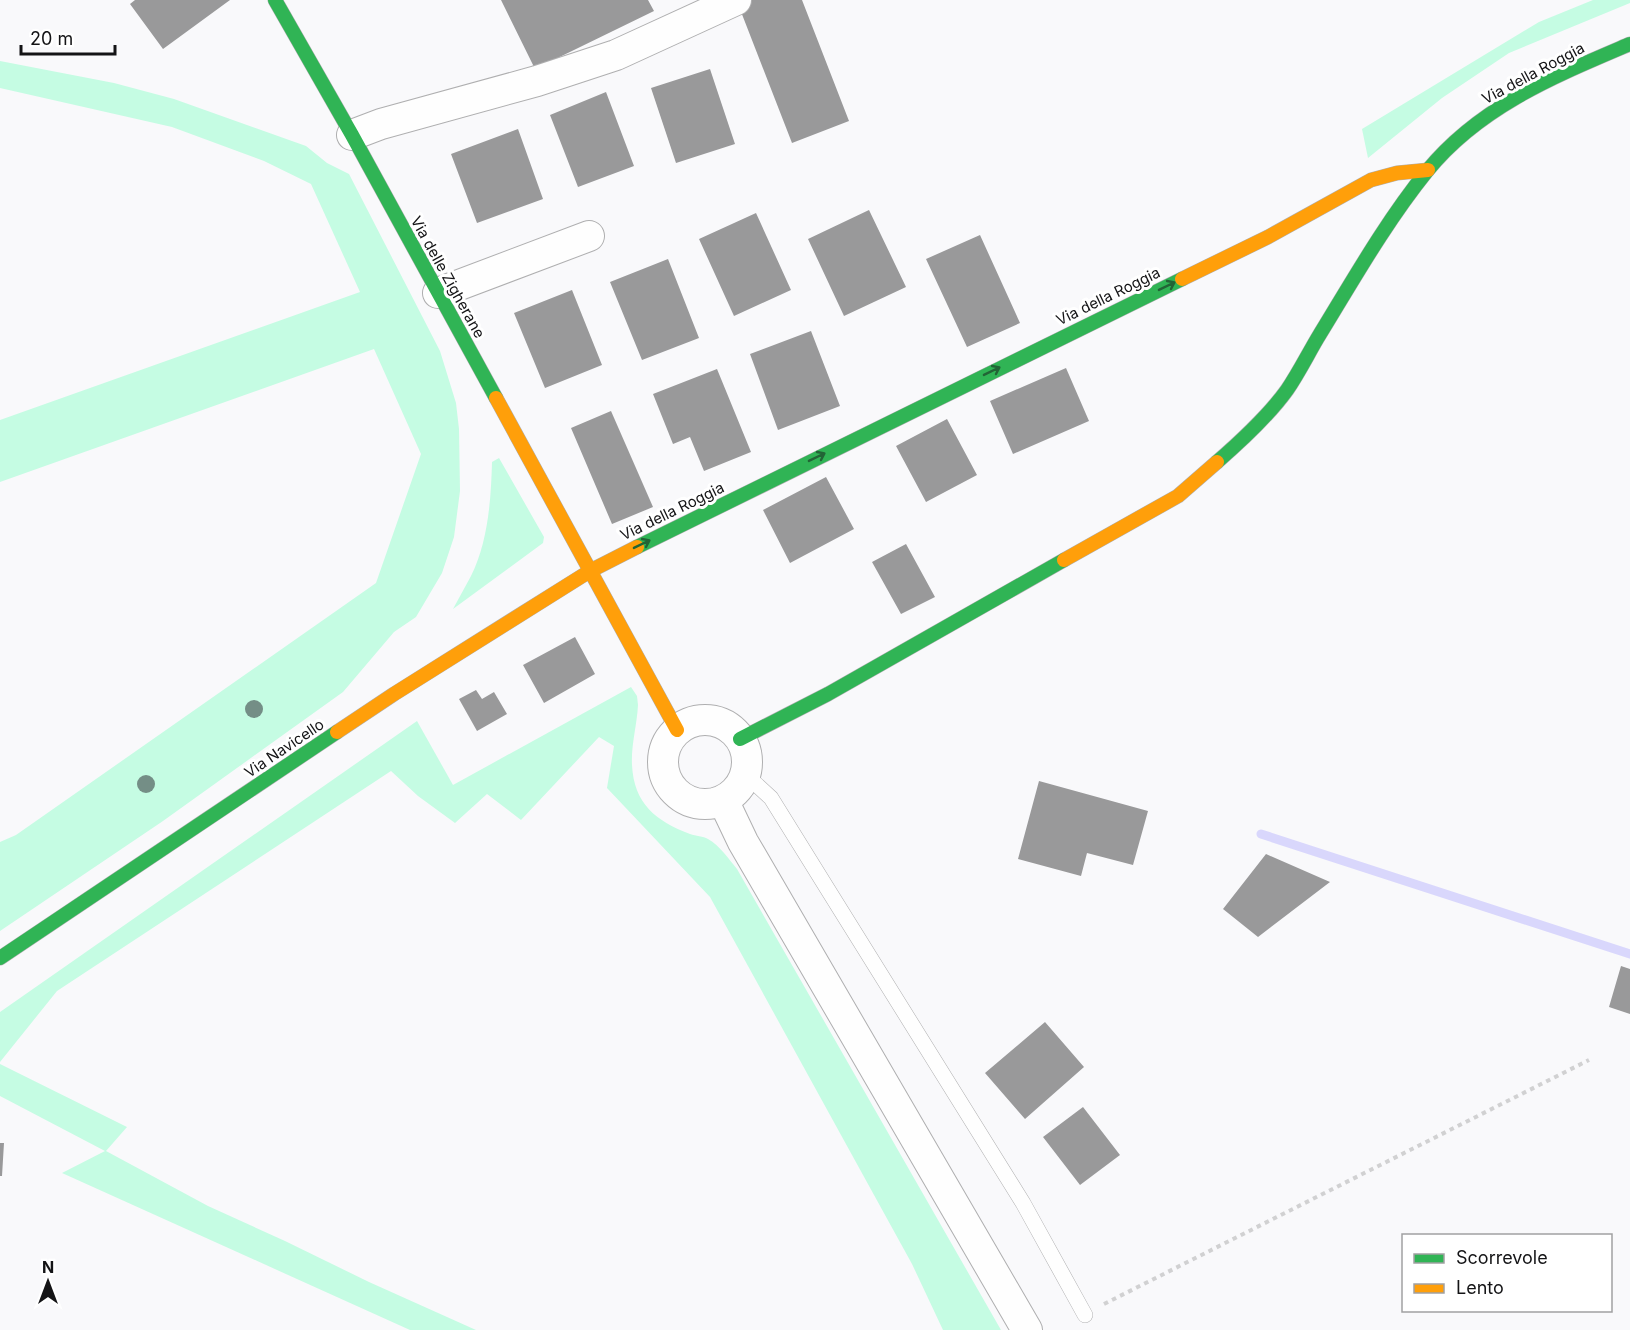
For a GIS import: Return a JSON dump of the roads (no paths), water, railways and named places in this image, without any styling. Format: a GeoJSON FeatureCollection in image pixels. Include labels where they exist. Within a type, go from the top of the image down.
{"type":"FeatureCollection","features":[{"type":"Feature","properties":{"kind":"street","name":"Via delle Zigherane"},"geometry":{"type":"LineString","coordinates":[[275,0],[352,135],[677,730]]}},
{"type":"Feature","properties":{"kind":"street"},"geometry":{"type":"LineString","coordinates":[[352,135],[381,124],[537,81],[616,55],[736,0]]}},
{"type":"Feature","properties":{"kind":"street","name":"Via della Roggia"},"geometry":{"type":"LineString","coordinates":[[590,571],[1036,349],[1268,237],[1371,180],[1397,173],[1428,170],[1461,137],[1496,108],[1564,72],[1630,44]]}},
{"type":"Feature","properties":{"kind":"street"},"geometry":{"type":"LineString","coordinates":[[740,739],[838,688],[1178,496],[1238,444],[1286,392],[1378,239],[1428,170]]}},
{"type":"Feature","properties":{"kind":"street"},"geometry":{"type":"LineString","coordinates":[[438,293],[589,236]]}},
{"type":"Feature","properties":{"kind":"street","name":"Via Navicello"},"geometry":{"type":"LineString","coordinates":[[0,958],[394,694],[590,571]]}},
{"type":"Feature","properties":{"kind":"street"},"geometry":{"type":"LineString","coordinates":[[704,720],[718,722],[731,729],[740,739],[747,762],[745,774],[733,794],[723,801],[696,804],[673,790],[665,779],[662,766],[663,752],[668,740],[677,730],[690,722],[704,720]]}},
{"type":"Feature","properties":{"kind":"street"},"geometry":{"type":"LineString","coordinates":[[723,801],[742,842],[1027,1330]]}},
{"type":"Feature","properties":{"kind":"lane"},"geometry":{"type":"LineString","coordinates":[[745,774],[771,798],[1023,1203],[1085,1315]]}},
{"type":"Feature","properties":{"kind":"waterway"},"geometry":{"type":"LineString","coordinates":[[1261,834],[1630,954]]}}]}
